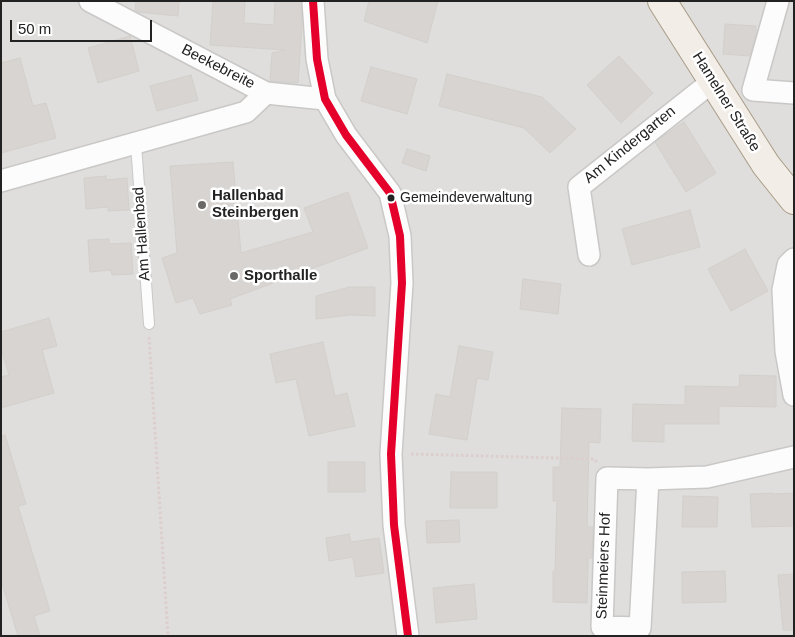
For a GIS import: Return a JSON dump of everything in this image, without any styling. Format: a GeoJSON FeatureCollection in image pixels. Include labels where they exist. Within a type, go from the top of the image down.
{"type":"FeatureCollection","features":[{"type":"Feature","properties":{"kind":"main road","name":"Hamelner Straße"},"geometry":{"type":"LineString","coordinates":[[662,1],[766,165],[794,200]]}},
{"type":"Feature","properties":{"kind":"street","name":"Beekebreite"},"geometry":{"type":"LineString","coordinates":[[90,1],[266,92],[325,99]]}},
{"type":"Feature","properties":{"kind":"street"},"geometry":{"type":"LineString","coordinates":[[313,1],[317,59],[325,99],[346,135],[390,193],[400,236],[402,283],[391,454],[394,524],[408,636]]}},
{"type":"Feature","properties":{"kind":"street"},"geometry":{"type":"LineString","coordinates":[[730,109],[753,90],[778,1]]}},
{"type":"Feature","properties":{"kind":"street","name":"Am Kindergarten"},"geometry":{"type":"LineString","coordinates":[[589,255],[579,186],[712,81]]}},
{"type":"Feature","properties":{"kind":"street"},"geometry":{"type":"LineString","coordinates":[[753,90],[794,93]]}},
{"type":"Feature","properties":{"kind":"street"},"geometry":{"type":"LineString","coordinates":[[1,181],[246,112],[266,92]]}},
{"type":"Feature","properties":{"kind":"street"},"geometry":{"type":"LineString","coordinates":[[794,259],[788,265],[782,290],[786,351],[794,396]]}},
{"type":"Feature","properties":{"kind":"street"},"geometry":{"type":"LineString","coordinates":[[607,478],[708,477],[794,457]]}},
{"type":"Feature","properties":{"kind":"street","name":"Steinmeiers Hof"},"geometry":{"type":"LineString","coordinates":[[607,478],[602,627],[640,628],[648,479]]}},
{"type":"Feature","properties":{"kind":"lane","name":"Am Hallenbad"},"geometry":{"type":"LineString","coordinates":[[136,144],[148,324]]}},
{"type":"Feature","properties":{"kind":"path"},"geometry":{"type":"LineString","coordinates":[[148,324],[168,636]]}},
{"type":"Feature","properties":{"kind":"path"},"geometry":{"type":"LineString","coordinates":[[391,454],[594,459],[607,478]]}},
{"type":"Feature","properties":{"kind":"shaded area"},"geometry":{"type":"Polygon","coordinates":[[[1,1],[794,1],[794,636],[1,636],[1,1]]]}},
{"type":"Feature","properties":{"kind":"building"},"geometry":{"type":"Polygon","coordinates":[[[136,1],[179,1],[178,16],[138,12],[135,10],[136,1]]]}},
{"type":"Feature","properties":{"kind":"building"},"geometry":{"type":"Polygon","coordinates":[[[213,1],[245,1],[244,23],[274,25],[275,1],[301,1],[302,26],[298,83],[270,81],[272,53],[285,50],[210,45],[213,1]]]}},
{"type":"Feature","properties":{"kind":"building"},"geometry":{"type":"Polygon","coordinates":[[[369,1],[438,1],[427,43],[364,21],[369,1]]]}},
{"type":"Feature","properties":{"kind":"building"},"geometry":{"type":"Polygon","coordinates":[[[725,24],[756,26],[756,34],[750,56],[723,54],[725,24]]]}},
{"type":"Feature","properties":{"kind":"building"},"geometry":{"type":"Polygon","coordinates":[[[130,36],[139,71],[98,83],[88,48],[130,36]]]}},
{"type":"Feature","properties":{"kind":"building"},"geometry":{"type":"Polygon","coordinates":[[[619,56],[653,93],[621,123],[587,85],[619,56]]]}},
{"type":"Feature","properties":{"kind":"building"},"geometry":{"type":"Polygon","coordinates":[[[20,58],[33,106],[46,103],[56,138],[1,153],[1,63],[20,58]]]}},
{"type":"Feature","properties":{"kind":"building"},"geometry":{"type":"Polygon","coordinates":[[[371,67],[417,79],[407,114],[361,101],[371,67]]]}},
{"type":"Feature","properties":{"kind":"building"},"geometry":{"type":"Polygon","coordinates":[[[447,74],[542,97],[576,129],[550,153],[524,128],[439,106],[447,74]]]}},
{"type":"Feature","properties":{"kind":"building"},"geometry":{"type":"Polygon","coordinates":[[[191,75],[198,100],[157,111],[150,86],[191,75]]]}},
{"type":"Feature","properties":{"kind":"building"},"geometry":{"type":"Polygon","coordinates":[[[684,122],[716,173],[686,192],[655,142],[684,122]]]}},
{"type":"Feature","properties":{"kind":"building"},"geometry":{"type":"Polygon","coordinates":[[[407,149],[430,156],[426,171],[402,163],[407,149]]]}},
{"type":"Feature","properties":{"kind":"building"},"geometry":{"type":"Polygon","coordinates":[[[233,162],[241,253],[313,232],[304,208],[348,192],[368,248],[230,299],[232,305],[200,314],[193,298],[176,303],[162,258],[177,253],[170,166],[233,162]]]}},
{"type":"Feature","properties":{"kind":"building"},"geometry":{"type":"Polygon","coordinates":[[[106,176],[106,180],[127,178],[129,210],[108,211],[108,207],[86,209],[84,178],[106,176]]]}},
{"type":"Feature","properties":{"kind":"building"},"geometry":{"type":"Polygon","coordinates":[[[690,210],[700,247],[632,265],[622,229],[690,210]]]}},
{"type":"Feature","properties":{"kind":"building"},"geometry":{"type":"Polygon","coordinates":[[[109,239],[109,244],[131,243],[133,274],[112,275],[111,270],[90,272],[88,240],[109,239]]]}},
{"type":"Feature","properties":{"kind":"building"},"geometry":{"type":"Polygon","coordinates":[[[745,249],[768,291],[731,311],[708,269],[745,249]]]}},
{"type":"Feature","properties":{"kind":"building"},"geometry":{"type":"Polygon","coordinates":[[[523,279],[561,284],[558,314],[520,309],[523,279]]]}},
{"type":"Feature","properties":{"kind":"building"},"geometry":{"type":"Polygon","coordinates":[[[350,287],[375,287],[375,316],[350,315],[316,319],[316,296],[350,287]]]}},
{"type":"Feature","properties":{"kind":"building"},"geometry":{"type":"Polygon","coordinates":[[[49,318],[57,346],[42,350],[54,393],[1,408],[1,377],[9,375],[1,349],[1,332],[49,318]]]}},
{"type":"Feature","properties":{"kind":"building"},"geometry":{"type":"Polygon","coordinates":[[[323,342],[335,396],[347,393],[355,426],[309,436],[296,379],[276,383],[270,354],[323,342]]]}},
{"type":"Feature","properties":{"kind":"building"},"geometry":{"type":"Polygon","coordinates":[[[459,346],[493,352],[488,380],[477,378],[467,440],[429,434],[436,394],[450,397],[459,346]]]}},
{"type":"Feature","properties":{"kind":"building"},"geometry":{"type":"Polygon","coordinates":[[[740,375],[776,376],[776,407],[719,406],[719,424],[664,424],[664,442],[632,441],[633,404],[685,405],[685,386],[739,387],[740,375]]]}},
{"type":"Feature","properties":{"kind":"building"},"geometry":{"type":"Polygon","coordinates":[[[562,408],[601,409],[600,443],[589,442],[587,527],[593,527],[592,558],[588,558],[587,603],[553,602],[557,501],[553,501],[553,467],[560,467],[562,408]]]}},
{"type":"Feature","properties":{"kind":"building"},"geometry":{"type":"Polygon","coordinates":[[[5,435],[26,504],[18,506],[50,611],[34,616],[40,636],[18,636],[1,580],[1,436],[5,435]]]}},
{"type":"Feature","properties":{"kind":"building"},"geometry":{"type":"Polygon","coordinates":[[[328,462],[365,462],[365,492],[328,492],[328,462]]]}},
{"type":"Feature","properties":{"kind":"building"},"geometry":{"type":"Polygon","coordinates":[[[451,472],[497,472],[497,508],[450,508],[451,472]]]}},
{"type":"Feature","properties":{"kind":"building"},"geometry":{"type":"Polygon","coordinates":[[[794,493],[794,526],[752,527],[750,494],[794,493]]]}},
{"type":"Feature","properties":{"kind":"building"},"geometry":{"type":"Polygon","coordinates":[[[683,496],[718,497],[717,527],[682,527],[683,496]]]}},
{"type":"Feature","properties":{"kind":"building"},"geometry":{"type":"Polygon","coordinates":[[[459,520],[460,542],[427,543],[426,521],[459,520]]]}},
{"type":"Feature","properties":{"kind":"building"},"geometry":{"type":"Polygon","coordinates":[[[349,534],[351,542],[379,538],[384,573],[356,577],[353,557],[329,561],[326,538],[349,534]]]}},
{"type":"Feature","properties":{"kind":"building"},"geometry":{"type":"Polygon","coordinates":[[[725,571],[726,602],[682,603],[682,572],[725,571]]]}},
{"type":"Feature","properties":{"kind":"building"},"geometry":{"type":"Polygon","coordinates":[[[794,574],[794,630],[783,630],[778,575],[794,574]]]}},
{"type":"Feature","properties":{"kind":"building"},"geometry":{"type":"Polygon","coordinates":[[[474,584],[477,619],[436,623],[433,588],[474,584]]]}},
{"type":"Feature","properties":{"kind":"transit line"},"geometry":{"type":"LineString","coordinates":[[313,1],[317,59],[325,99],[346,135],[390,193],[400,236],[402,283],[391,454],[394,525],[408,636]]}},
{"type":"Feature","properties":{"kind":"place","name":"Gemeindeverwaltung"},"geometry":{"type":"Point","coordinates":[391,198]}},
{"type":"Feature","properties":{"kind":"place","name":"Hallenbad Steinbergen"},"geometry":{"type":"Point","coordinates":[202,205]}},
{"type":"Feature","properties":{"kind":"place","name":"Sporthalle"},"geometry":{"type":"Point","coordinates":[234,276]}}]}
